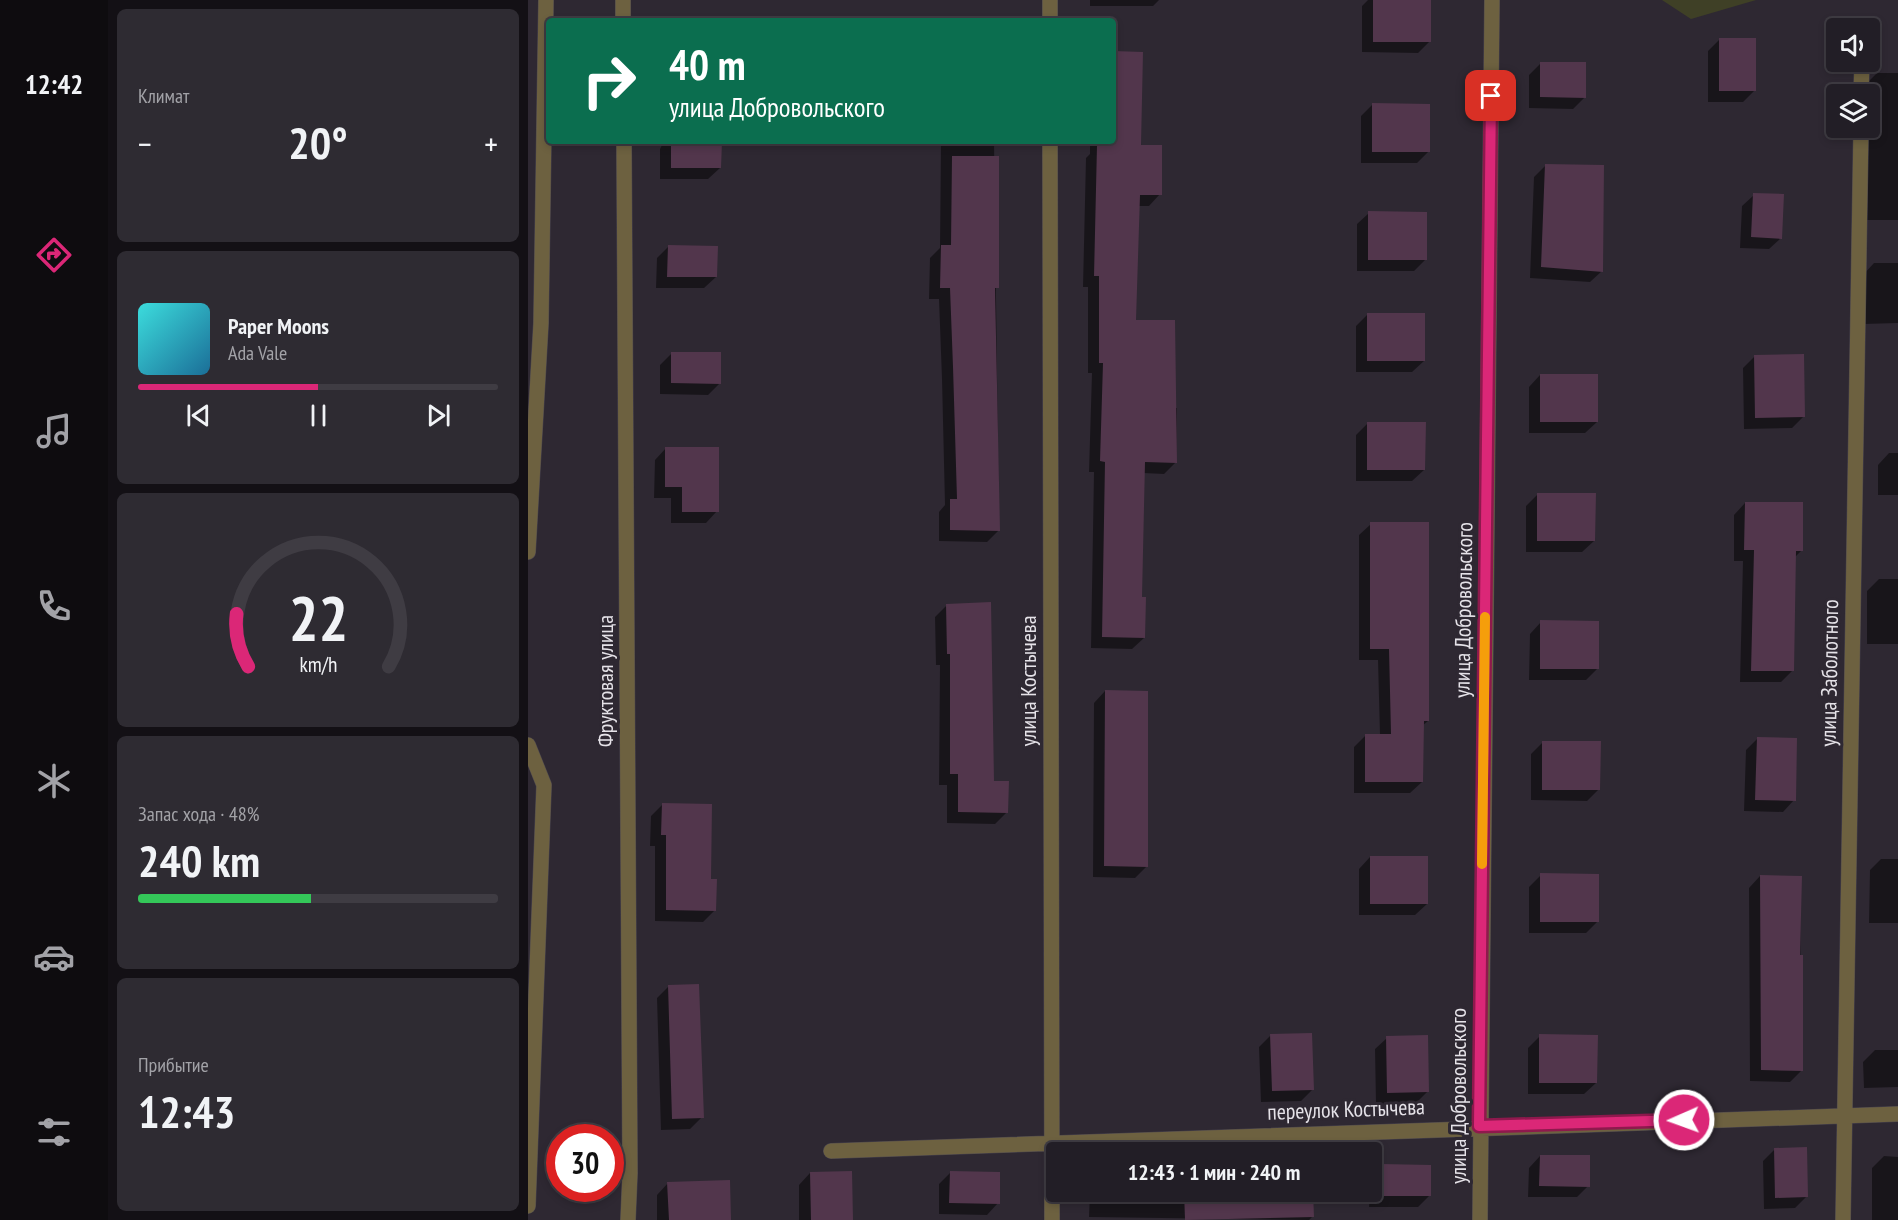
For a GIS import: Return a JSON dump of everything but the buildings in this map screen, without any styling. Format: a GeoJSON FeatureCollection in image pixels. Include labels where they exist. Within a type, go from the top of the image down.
{"type":"FeatureCollection","features":[{"type":"Feature","properties":{"kind":"street"},"geometry":{"type":"LineString","coordinates":[[528,552],[541,323],[546,0]]}},
{"type":"Feature","properties":{"kind":"street"},"geometry":{"type":"LineString","coordinates":[[623,0],[623,18]]}},
{"type":"Feature","properties":{"kind":"street"},"geometry":{"type":"LineString","coordinates":[[1050,0],[1050,18]]}},
{"type":"Feature","properties":{"kind":"street","name":"улица Добровольского"},"geometry":{"type":"LineString","coordinates":[[1480,1220],[1479,1126],[1492,0]]}},
{"type":"Feature","properties":{"kind":"street","name":"улица Заболотного"},"geometry":{"type":"LineString","coordinates":[[1843,1220],[1861,138]]}},
{"type":"Feature","properties":{"kind":"street","name":"Фруктовая улица"},"geometry":{"type":"LineString","coordinates":[[624,144],[630,1161],[628,1220]]}},
{"type":"Feature","properties":{"kind":"street","name":"улица Костычева"},"geometry":{"type":"LineString","coordinates":[[1050,144],[1050,1142]]}},
{"type":"Feature","properties":{"kind":"street"},"geometry":{"type":"LineString","coordinates":[[528,745],[543,784],[528,1206]]}},
{"type":"Feature","properties":{"kind":"street","name":"переулок Костычева"},"geometry":{"type":"LineString","coordinates":[[1075,1142],[1479,1126],[1898,1114]]}},
{"type":"Feature","properties":{"kind":"street","name":"переулок Костычева"},"geometry":{"type":"LineString","coordinates":[[831,1151],[1046,1143]]}},
{"type":"Feature","properties":{"kind":"street","name":"улица Костычева"},"geometry":{"type":"LineString","coordinates":[[1052,1202],[1052,1220]]}},
{"type":"Feature","properties":{"kind":"green space"},"geometry":{"type":"Polygon","coordinates":[[[1662,0],[1756,0],[1691,19],[1662,0]]]}},
{"type":"Feature","properties":{"kind":"slow traffic"},"geometry":{"type":"LineString","coordinates":[[1482,864],[1485,617]]}},
{"type":"Feature","properties":{"kind":"route"},"geometry":{"type":"LineString","coordinates":[[1491,96],[1479,1126],[1684,1120]]}}]}
